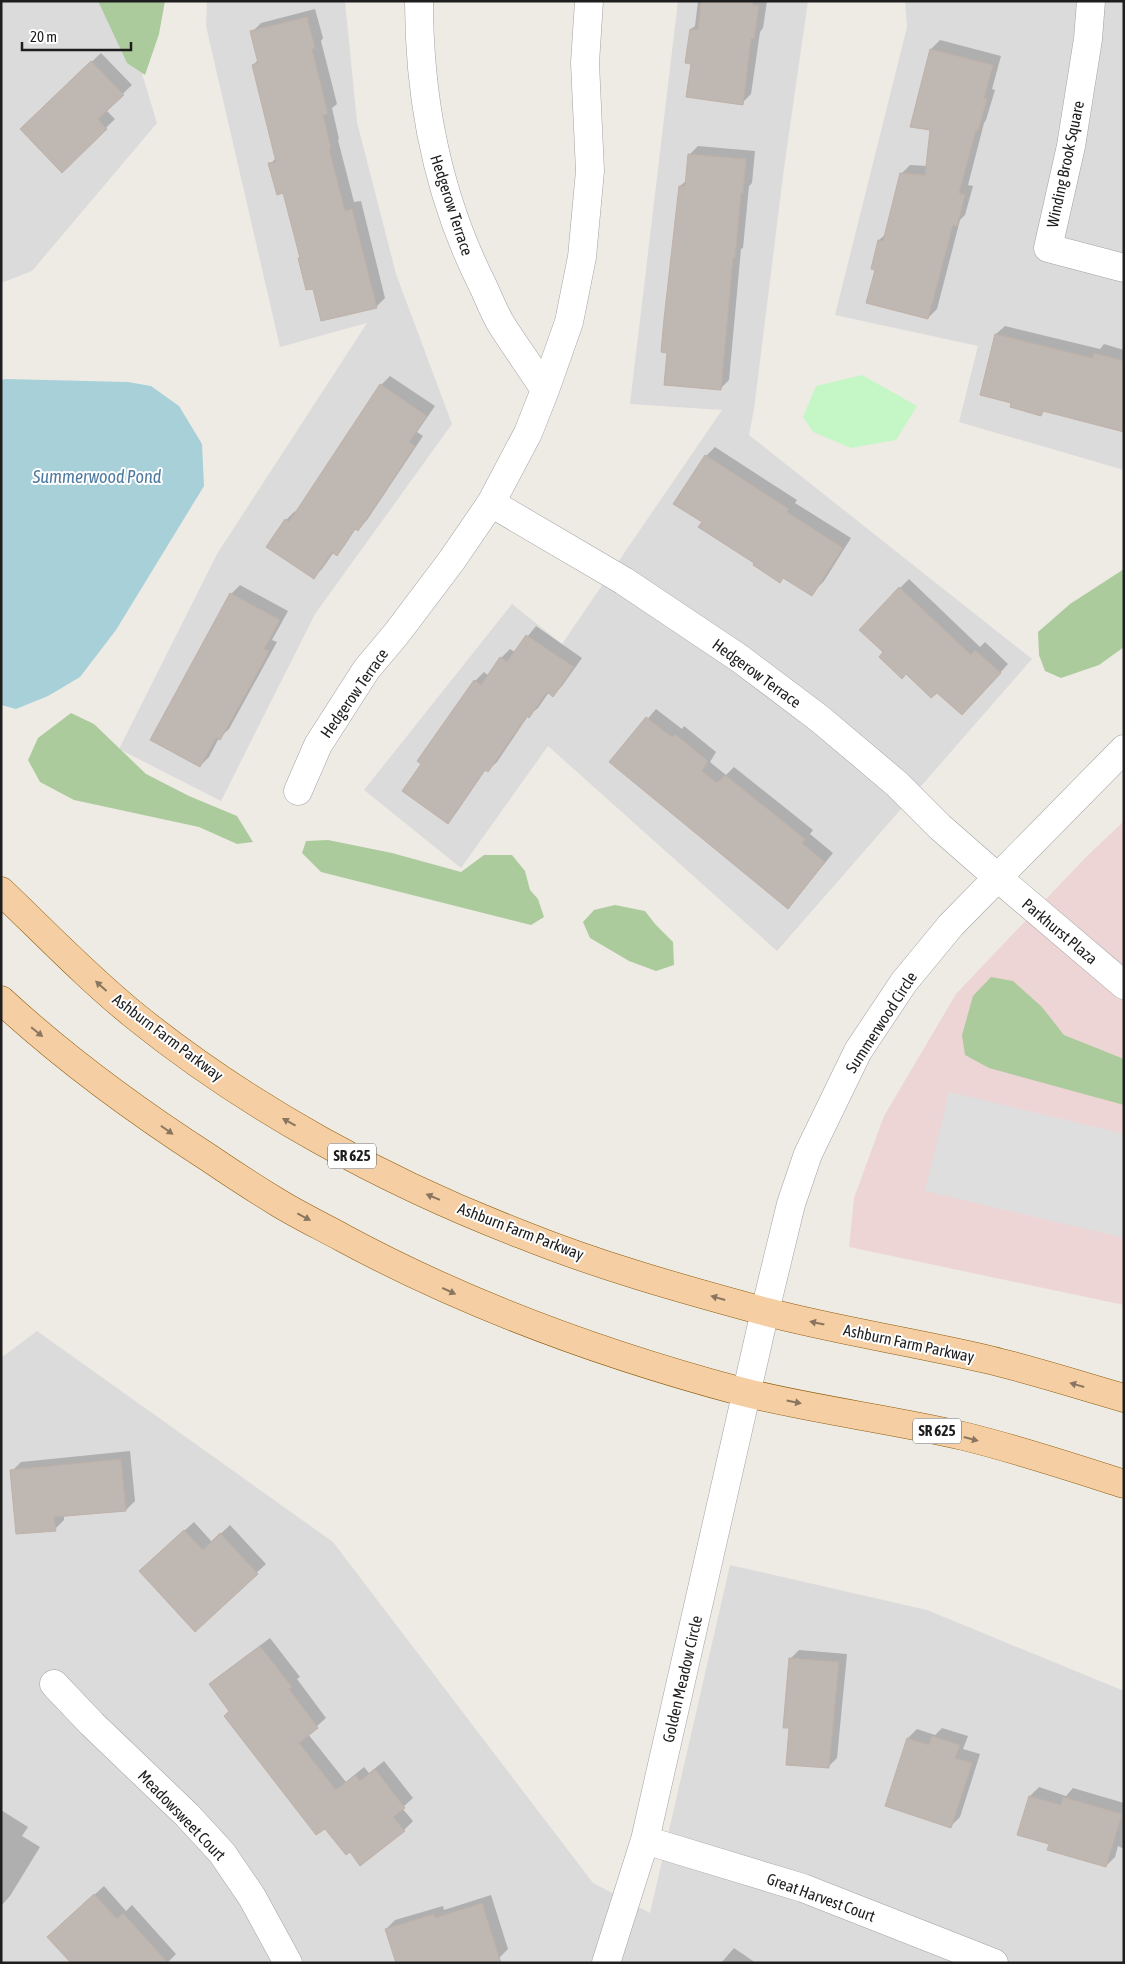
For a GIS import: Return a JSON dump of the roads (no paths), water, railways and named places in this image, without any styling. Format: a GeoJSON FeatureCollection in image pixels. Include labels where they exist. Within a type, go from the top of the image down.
{"type":"FeatureCollection","features":[{"type":"Feature","properties":{"kind":"main road","name":"Ashburn Farm Parkway"},"geometry":{"type":"LineString","coordinates":[[1,891],[134,1015],[204,1067],[268,1110],[424,1192],[523,1235],[626,1271],[765,1311],[992,1361],[1124,1398]]}},
{"type":"Feature","properties":{"kind":"main road","name":"SR 625"},"geometry":{"type":"LineString","coordinates":[[1,1000],[32,1028],[115,1095],[279,1204],[380,1258],[456,1294],[558,1335],[655,1368],[746,1393],[962,1436],[1058,1462],[1124,1484]]}},
{"type":"Feature","properties":{"kind":"street","name":"Hedgerow Terrace"},"geometry":{"type":"LineString","coordinates":[[419,1],[419,39],[423,87],[432,142],[448,205],[472,265],[500,323],[545,390]]}},
{"type":"Feature","properties":{"kind":"street","name":"Hedgerow Terrace"},"geometry":{"type":"LineString","coordinates":[[298,791],[318,745],[366,670],[447,567],[491,503],[528,433],[545,390],[569,322],[582,257],[590,171],[586,63],[589,1]]}},
{"type":"Feature","properties":{"kind":"street","name":"Winding Brook Square"},"geometry":{"type":"LineString","coordinates":[[1091,1],[1088,39],[1072,146],[1048,248],[1124,268]]}},
{"type":"Feature","properties":{"kind":"street","name":"Hedgerow Terrace"},"geometry":{"type":"LineString","coordinates":[[491,503],[624,581],[739,658],[834,731],[897,784],[940,827],[997,877]]}},
{"type":"Feature","properties":{"kind":"street","name":"Summerwood Circle"},"geometry":{"type":"LineString","coordinates":[[746,1393],[791,1204],[808,1154],[858,1051],[904,982],[951,925],[1124,749]]}},
{"type":"Feature","properties":{"kind":"street","name":"Parkhurst Plaza"},"geometry":{"type":"LineString","coordinates":[[997,877],[1124,985]]}},
{"type":"Feature","properties":{"kind":"street","name":"Golden Meadow Circle"},"geometry":{"type":"LineString","coordinates":[[606,1963],[645,1840],[746,1393]]}},
{"type":"Feature","properties":{"kind":"street","name":"Meadowsweet Court"},"geometry":{"type":"LineString","coordinates":[[54,1684],[222,1853],[252,1897],[288,1963]]}},
{"type":"Feature","properties":{"kind":"street","name":"Great Harvest Court"},"geometry":{"type":"LineString","coordinates":[[645,1840],[803,1888],[994,1963]]}},
{"type":"Feature","properties":{"kind":"water","name":"Summerwood Pond"},"geometry":{"type":"Polygon","coordinates":[[[1,380],[128,382],[151,386],[179,406],[202,444],[204,486],[116,630],[80,677],[48,696],[16,709],[1,705],[1,380]]]}}]}
